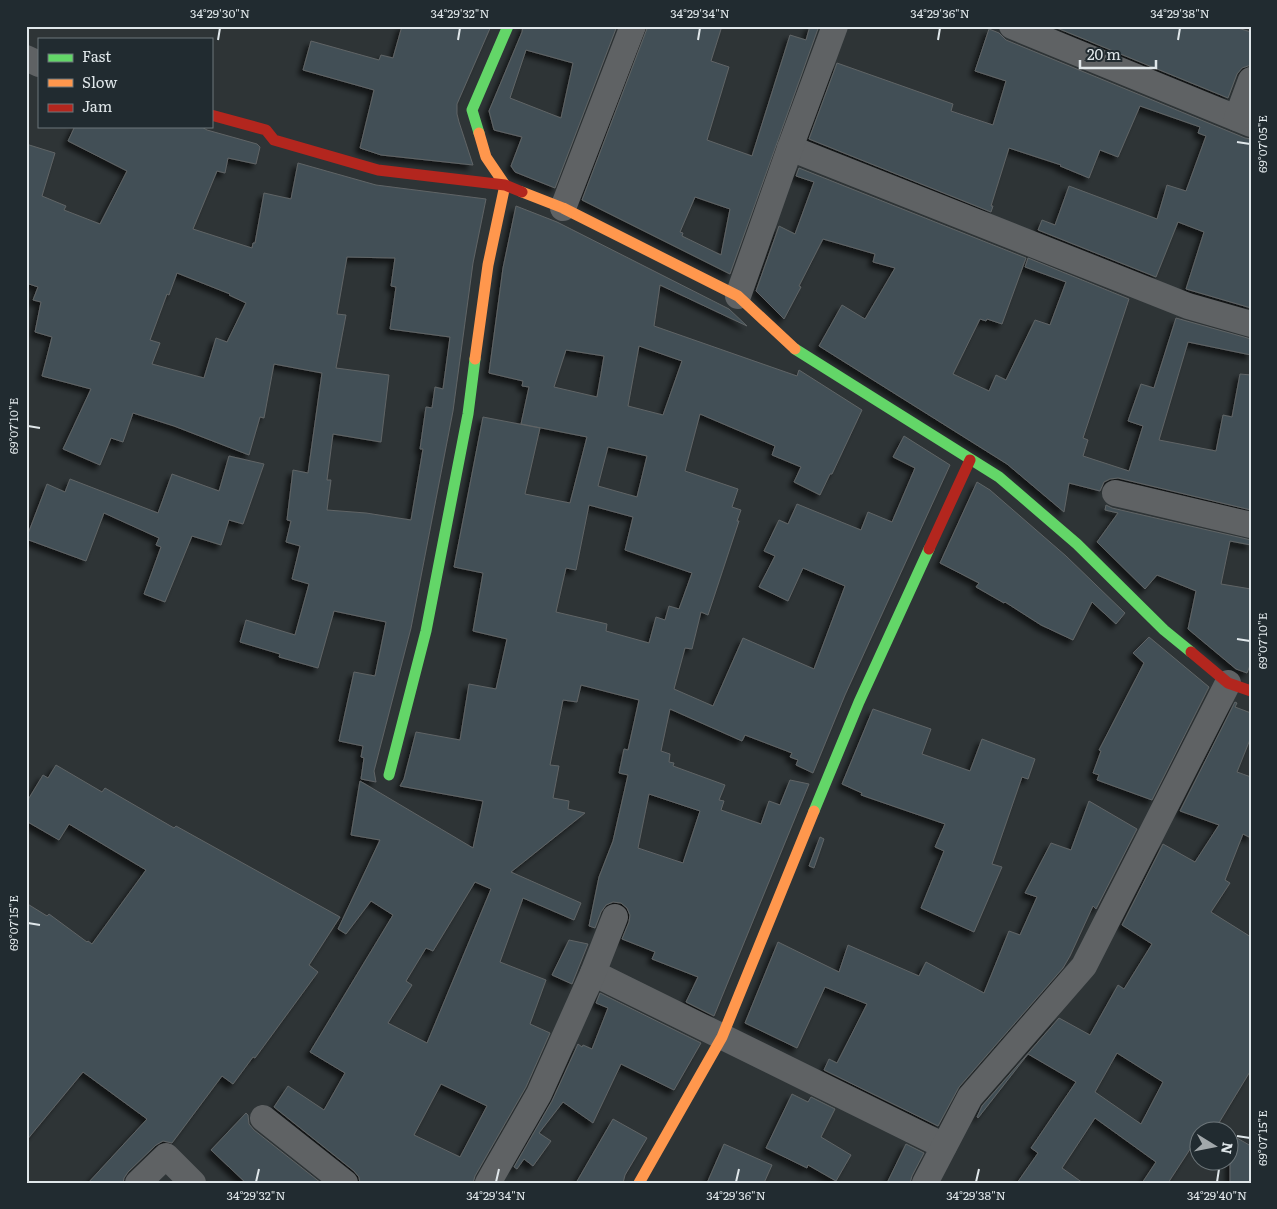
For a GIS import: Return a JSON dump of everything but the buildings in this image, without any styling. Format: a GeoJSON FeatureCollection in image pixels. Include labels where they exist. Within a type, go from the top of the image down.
{"type":"FeatureCollection","features":[{"type":"Feature","properties":{"kind":"street"},"geometry":{"type":"LineString","coordinates":[[389,775],[426,631],[468,414],[488,265],[505,185],[486,157],[472,110],[508,26]]}},
{"type":"Feature","properties":{"kind":"street"},"geometry":{"type":"LineString","coordinates":[[563,208],[633,26]]}},
{"type":"Feature","properties":{"kind":"street"},"geometry":{"type":"LineString","coordinates":[[738,296],[835,26]]}},
{"type":"Feature","properties":{"kind":"street"},"geometry":{"type":"LineString","coordinates":[[1012,26],[1244,121],[1251,80]]}},
{"type":"Feature","properties":{"kind":"street"},"geometry":{"type":"LineString","coordinates":[[26,58],[38,64]]}},
{"type":"Feature","properties":{"kind":"street"},"geometry":{"type":"LineString","coordinates":[[212,115],[266,130],[274,140],[378,170],[505,185],[563,208],[738,296],[790,346],[999,478],[1077,544],[1164,630],[1240,687],[1084,966],[970,1096],[925,1183]]}},
{"type":"Feature","properties":{"kind":"street"},"geometry":{"type":"LineString","coordinates":[[790,148],[1188,306],[1251,324]]}},
{"type":"Feature","properties":{"kind":"street"},"geometry":{"type":"LineString","coordinates":[[639,1183],[722,1037],[859,702],[970,460]]}},
{"type":"Feature","properties":{"kind":"street"},"geometry":{"type":"LineString","coordinates":[[1115,493],[1251,525]]}},
{"type":"Feature","properties":{"kind":"street"},"geometry":{"type":"LineString","coordinates":[[488,1183],[539,1094],[593,973],[615,917]]}},
{"type":"Feature","properties":{"kind":"street"},"geometry":{"type":"LineString","coordinates":[[593,973],[944,1146]]}},
{"type":"Feature","properties":{"kind":"street"},"geometry":{"type":"LineString","coordinates":[[263,1118],[345,1183]]}},
{"type":"Feature","properties":{"kind":"street"},"geometry":{"type":"LineString","coordinates":[[138,1183],[166,1156],[193,1183]]}},
{"type":"Feature","properties":{"kind":"traffic: fast"},"geometry":{"type":"LineString","coordinates":[[479,133],[472,110],[508,26]]}},
{"type":"Feature","properties":{"kind":"traffic: fast"},"geometry":{"type":"LineString","coordinates":[[795,349],[999,477],[1077,544],[1164,630],[1191,652]]}},
{"type":"Feature","properties":{"kind":"traffic: fast"},"geometry":{"type":"LineString","coordinates":[[389,775],[426,631],[468,414],[475,359]]}},
{"type":"Feature","properties":{"kind":"traffic: fast"},"geometry":{"type":"LineString","coordinates":[[814,811],[859,702],[929,549]]}},
{"type":"Feature","properties":{"kind":"traffic: slow"},"geometry":{"type":"LineString","coordinates":[[475,359],[488,265],[505,185],[486,157],[479,133]]}},
{"type":"Feature","properties":{"kind":"traffic: slow"},"geometry":{"type":"LineString","coordinates":[[522,192],[563,208],[738,296],[795,349]]}},
{"type":"Feature","properties":{"kind":"traffic: slow"},"geometry":{"type":"LineString","coordinates":[[639,1183],[722,1037],[814,811]]}},
{"type":"Feature","properties":{"kind":"traffic: jam"},"geometry":{"type":"LineString","coordinates":[[212,115],[266,130],[274,140],[378,170],[505,185],[522,192]]}},
{"type":"Feature","properties":{"kind":"traffic: jam"},"geometry":{"type":"LineString","coordinates":[[929,549],[970,460]]}},
{"type":"Feature","properties":{"kind":"traffic: jam"},"geometry":{"type":"LineString","coordinates":[[1191,652],[1228,683],[1251,691]]}}]}
